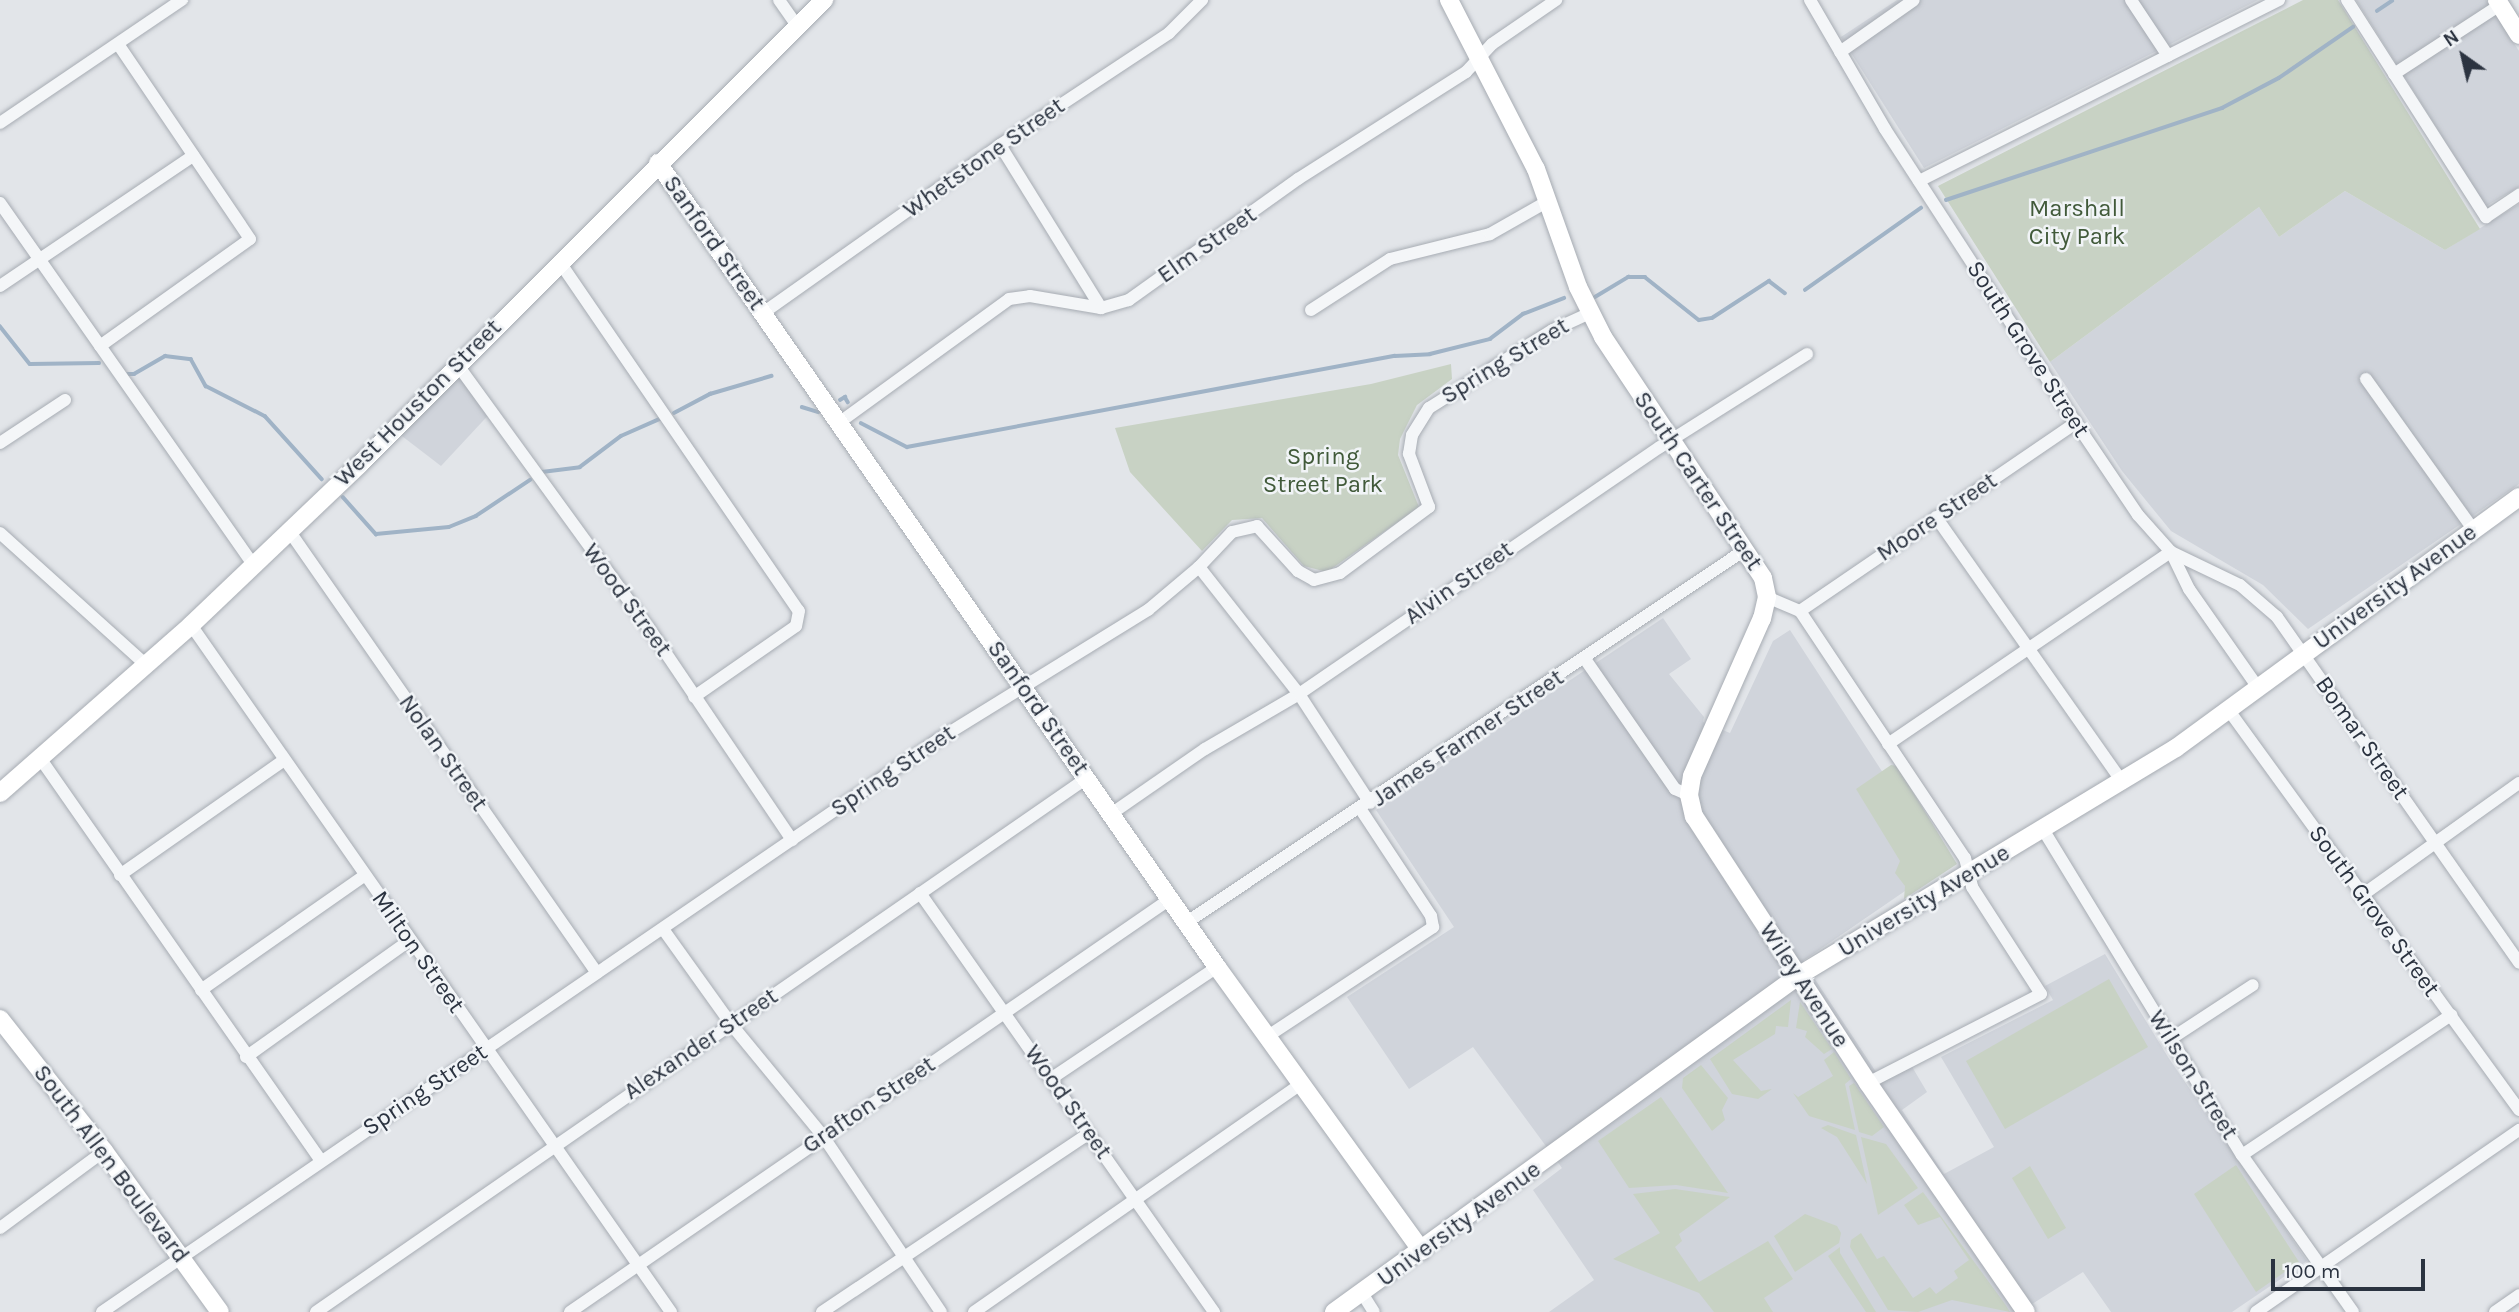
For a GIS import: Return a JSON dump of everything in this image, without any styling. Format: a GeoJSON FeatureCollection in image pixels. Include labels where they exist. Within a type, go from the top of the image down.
{"type":"FeatureCollection","features":[{"type":"Feature","properties":{"kind":"street"},"geometry":{"type":"LineString","coordinates":[[0,123],[182,0]]}},
{"type":"Feature","properties":{"kind":"street"},"geometry":{"type":"LineString","coordinates":[[779,0],[797,26]]}},
{"type":"Feature","properties":{"kind":"street","name":"West Houston Street"},"geometry":{"type":"LineString","coordinates":[[0,793],[146,666],[290,532],[559,261],[824,0]]}},
{"type":"Feature","properties":{"kind":"street","name":"Whetstone Street"},"geometry":{"type":"LineString","coordinates":[[763,313],[1000,145],[1179,26],[1202,0]]}},
{"type":"Feature","properties":{"kind":"street","name":"South Carter Street"},"geometry":{"type":"LineString","coordinates":[[1449,0],[1548,201],[1590,313],[1671,441],[1746,549],[1763,578],[1767,597],[1800,611]]}},
{"type":"Feature","properties":{"kind":"street","name":"Elm Street"},"geometry":{"type":"LineString","coordinates":[[1101,308],[1138,294],[1307,173],[1466,72],[1479,58],[1556,0]]}},
{"type":"Feature","properties":{"kind":"street","name":"South Grove Street"},"geometry":{"type":"LineString","coordinates":[[1810,0],[1919,181],[2076,423],[2138,515],[2171,552],[2189,589],[2259,689]]}},
{"type":"Feature","properties":{"kind":"street"},"geometry":{"type":"LineString","coordinates":[[1840,52],[1914,0]]}},
{"type":"Feature","properties":{"kind":"street"},"geometry":{"type":"LineString","coordinates":[[2131,0],[2168,56]]}},
{"type":"Feature","properties":{"kind":"street"},"geometry":{"type":"LineString","coordinates":[[1919,181],[2279,0]]}},
{"type":"Feature","properties":{"kind":"street"},"geometry":{"type":"LineString","coordinates":[[2347,0],[2486,217],[2519,195]]}},
{"type":"Feature","properties":{"kind":"street"},"geometry":{"type":"LineString","coordinates":[[2394,74],[2498,2],[2519,35]]}},
{"type":"Feature","properties":{"kind":"street"},"geometry":{"type":"LineString","coordinates":[[100,346],[250,239],[118,44]]}},
{"type":"Feature","properties":{"kind":"street"},"geometry":{"type":"LineString","coordinates":[[1000,145],[1101,308]]}},
{"type":"Feature","properties":{"kind":"street"},"geometry":{"type":"LineString","coordinates":[[0,286],[193,156]]}},
{"type":"Feature","properties":{"kind":"street","name":"Sanford Street"},"geometry":{"type":"LineString","coordinates":[[658,163],[1217,967],[1422,1251]]}},
{"type":"Feature","properties":{"kind":"street"},"geometry":{"type":"LineString","coordinates":[[1311,310],[1390,259],[1490,234],[1548,201]]}},
{"type":"Feature","properties":{"kind":"street"},"geometry":{"type":"LineString","coordinates":[[0,203],[254,566]]}},
{"type":"Feature","properties":{"kind":"street"},"geometry":{"type":"LineString","coordinates":[[559,261],[800,615],[796,626],[694,697]]}},
{"type":"Feature","properties":{"kind":"street"},"geometry":{"type":"LineString","coordinates":[[840,422],[1009,299],[1030,296],[1101,308]]}},
{"type":"Feature","properties":{"kind":"street","name":"Spring Street"},"geometry":{"type":"LineString","coordinates":[[102,1312],[930,744],[1148,610],[1199,567],[1232,532],[1256,526],[1306,576],[1323,581],[1340,573],[1429,507],[1409,454],[1412,435],[1429,408],[1553,330],[1590,313]]}},
{"type":"Feature","properties":{"kind":"street","name":"Alvin Street"},"geometry":{"type":"LineString","coordinates":[[1111,814],[1205,749],[1299,694],[1671,441],[1807,354]]}},
{"type":"Feature","properties":{"kind":"street","name":"Wood Street"},"geometry":{"type":"LineString","coordinates":[[457,364],[642,617],[792,840]]}},
{"type":"Feature","properties":{"kind":"street"},"geometry":{"type":"LineString","coordinates":[[2366,379],[2473,529]]}},
{"type":"Feature","properties":{"kind":"street"},"geometry":{"type":"LineString","coordinates":[[0,443],[65,400]]}},
{"type":"Feature","properties":{"kind":"street","name":"Moore Street"},"geometry":{"type":"LineString","coordinates":[[1800,611],[2076,423]]}},
{"type":"Feature","properties":{"kind":"street","name":"University Avenue"},"geometry":{"type":"LineString","coordinates":[[1334,1312],[1422,1251],[1798,976],[2123,783],[2230,712],[2302,654],[2473,529],[2518,500]]}},
{"type":"Feature","properties":{"kind":"street"},"geometry":{"type":"LineString","coordinates":[[1936,517],[2123,783]]}},
{"type":"Feature","properties":{"kind":"street","name":"Nolan Street"},"geometry":{"type":"LineString","coordinates":[[290,532],[597,973]]}},
{"type":"Feature","properties":{"kind":"street"},"geometry":{"type":"LineString","coordinates":[[0,533],[146,666]]}},
{"type":"Feature","properties":{"kind":"street","name":"James Farmer Street"},"geometry":{"type":"LineString","coordinates":[[1187,922],[1365,806],[1746,549]]}},
{"type":"Feature","properties":{"kind":"street"},"geometry":{"type":"LineString","coordinates":[[1888,744],[2171,552]]}},
{"type":"Feature","properties":{"kind":"street","name":"Bomar Street"},"geometry":{"type":"LineString","coordinates":[[2171,552],[2259,598],[2302,654],[2519,963]]}},
{"type":"Feature","properties":{"kind":"street"},"geometry":{"type":"LineString","coordinates":[[1199,567],[1299,694],[1432,916],[1433,927],[1268,1037]]}},
{"type":"Feature","properties":{"kind":"street"},"geometry":{"type":"LineString","coordinates":[[1689,795],[1694,772],[1762,618],[1767,597]]}},
{"type":"Feature","properties":{"kind":"street"},"geometry":{"type":"LineString","coordinates":[[1800,611],[1965,858],[1972,887],[2041,995],[1868,1083]]}},
{"type":"Feature","properties":{"kind":"street","name":"Milton Street"},"geometry":{"type":"LineString","coordinates":[[191,625],[671,1312]]}},
{"type":"Feature","properties":{"kind":"street","name":"Wiley Avenue"},"geometry":{"type":"LineString","coordinates":[[1585,659],[1675,789],[1689,795],[1696,820],[1868,1083],[2026,1312]]}},
{"type":"Feature","properties":{"kind":"street","name":"South Grove Street"},"geometry":{"type":"LineString","coordinates":[[2230,712],[2361,896],[2519,1110]]}},
{"type":"Feature","properties":{"kind":"street"},"geometry":{"type":"LineString","coordinates":[[40,758],[321,1161]]}},
{"type":"Feature","properties":{"kind":"street"},"geometry":{"type":"LineString","coordinates":[[120,875],[284,760]]}},
{"type":"Feature","properties":{"kind":"street","name":"Alexander Street"},"geometry":{"type":"LineString","coordinates":[[316,1312],[555,1143],[1087,778]]}},
{"type":"Feature","properties":{"kind":"street"},"geometry":{"type":"LineString","coordinates":[[2361,896],[2519,783]]}},
{"type":"Feature","properties":{"kind":"street","name":"Wilson Street"},"geometry":{"type":"LineString","coordinates":[[2044,831],[2169,1040],[2242,1155],[2353,1312]]}},
{"type":"Feature","properties":{"kind":"street"},"geometry":{"type":"LineString","coordinates":[[201,990],[365,876]]}},
{"type":"Feature","properties":{"kind":"street","name":"Wood Street"},"geometry":{"type":"LineString","coordinates":[[920,893],[1214,1312]]}},
{"type":"Feature","properties":{"kind":"street","name":"Grafton Street"},"geometry":{"type":"LineString","coordinates":[[570,1312],[1170,899]]}},
{"type":"Feature","properties":{"kind":"street"},"geometry":{"type":"LineString","coordinates":[[663,929],[731,1024],[823,1136],[902,1258],[941,1312]]}},
{"type":"Feature","properties":{"kind":"street"},"geometry":{"type":"LineString","coordinates":[[246,1057],[410,940]]}},
{"type":"Feature","properties":{"kind":"street"},"geometry":{"type":"LineString","coordinates":[[1052,1078],[1217,967]]}},
{"type":"Feature","properties":{"kind":"street"},"geometry":{"type":"LineString","coordinates":[[2169,1040],[2253,985]]}},
{"type":"Feature","properties":{"kind":"street"},"geometry":{"type":"LineString","coordinates":[[2242,1155],[2451,1015]]}},
{"type":"Feature","properties":{"kind":"street","name":"South Allen Boulevard"},"geometry":{"type":"LineString","coordinates":[[0,1019],[104,1151],[220,1312]]}},
{"type":"Feature","properties":{"kind":"street"},"geometry":{"type":"LineString","coordinates":[[974,1312],[1135,1197],[1302,1083]]}},
{"type":"Feature","properties":{"kind":"street"},"geometry":{"type":"LineString","coordinates":[[2256,1312],[2519,1130]]}},
{"type":"Feature","properties":{"kind":"street"},"geometry":{"type":"LineString","coordinates":[[822,1312],[1090,1133]]}},
{"type":"Feature","properties":{"kind":"street"},"geometry":{"type":"LineString","coordinates":[[0,1228],[104,1151]]}},
{"type":"Feature","properties":{"kind":"street"},"geometry":{"type":"LineString","coordinates":[[1362,1293],[1374,1312]]}},
{"type":"Feature","properties":{"kind":"street"},"geometry":{"type":"LineString","coordinates":[[2495,1312],[2519,1295]]}},
{"type":"Feature","properties":{"kind":"shaded area"},"geometry":{"type":"Polygon","coordinates":[[[1897,0],[2258,0],[1924,168],[1841,37],[1897,0]]]}},
{"type":"Feature","properties":{"kind":"shaded area"},"geometry":{"type":"Polygon","coordinates":[[[2356,0],[2486,0],[2519,51],[2519,187],[2486,206],[2356,0]]]}},
{"type":"Feature","properties":{"kind":"shaded area"},"geometry":{"type":"Polygon","coordinates":[[[2345,191],[2445,250],[2519,204],[2519,484],[2308,629],[2263,585],[2171,531],[2122,471],[2050,362],[2259,207],[2279,237],[2345,191]]]}},
{"type":"Feature","properties":{"kind":"shaded area"},"geometry":{"type":"Polygon","coordinates":[[[466,367],[495,408],[441,466],[398,433],[466,367]]]}},
{"type":"Feature","properties":{"kind":"shaded area"},"geometry":{"type":"Polygon","coordinates":[[[1663,618],[1691,659],[1669,674],[1704,717],[1703,722],[1730,733],[1773,641],[1790,630],[1943,865],[1803,961],[1882,1081],[1911,1065],[1927,1092],[1902,1110],[1944,1174],[1994,1147],[1941,1057],[2053,1000],[2045,986],[2105,954],[2168,1057],[2307,1261],[2232,1312],[2111,1312],[2083,1272],[2019,1312],[1549,1312],[1594,1280],[1533,1190],[1562,1168],[1473,1047],[1409,1089],[1347,997],[1454,927],[1376,810],[1663,618]]]}},
{"type":"Feature","properties":{"kind":"green space","name":"Marshall City Park"},"geometry":{"type":"Polygon","coordinates":[[[2303,0],[2338,0],[2480,229],[2445,250],[2345,191],[2279,237],[2259,207],[2050,362],[1938,186],[2303,0]]]}},
{"type":"Feature","properties":{"kind":"green space","name":"Spring Street Park"},"geometry":{"type":"Polygon","coordinates":[[[1451,364],[1452,379],[1417,405],[1400,439],[1398,455],[1419,507],[1327,572],[1304,566],[1262,518],[1232,520],[1202,551],[1130,472],[1115,428],[1371,384],[1451,364]]]}},
{"type":"Feature","properties":{"kind":"green space"},"geometry":{"type":"Polygon","coordinates":[[[1891,765],[1897,766],[1957,864],[1904,899],[1905,886],[1895,873],[1900,861],[1856,789],[1891,765]]]}},
{"type":"Feature","properties":{"kind":"green space"},"geometry":{"type":"Polygon","coordinates":[[[2109,979],[2148,1047],[2005,1129],[1966,1061],[2109,979]]]}},
{"type":"Feature","properties":{"kind":"green space"},"geometry":{"type":"Polygon","coordinates":[[[1791,1000],[1788,1027],[1776,1026],[1775,1034],[1733,1060],[1761,1091],[1772,1089],[1758,1099],[1732,1094],[1710,1059],[1791,1000]]]}},
{"type":"Feature","properties":{"kind":"green space"},"geometry":{"type":"Polygon","coordinates":[[[1800,1002],[1832,1049],[1824,1054],[1805,1037],[1807,1031],[1796,1028],[1800,1002]]]}},
{"type":"Feature","properties":{"kind":"green space"},"geometry":{"type":"Polygon","coordinates":[[[1834,1052],[1851,1079],[1845,1084],[1855,1130],[1809,1116],[1793,1093],[1798,1097],[1833,1076],[1824,1060],[1834,1052]]]}},
{"type":"Feature","properties":{"kind":"green space"},"geometry":{"type":"Polygon","coordinates":[[[1701,1065],[1728,1098],[1722,1110],[1725,1120],[1712,1131],[1682,1088],[1683,1078],[1701,1065]]]}},
{"type":"Feature","properties":{"kind":"green space"},"geometry":{"type":"Polygon","coordinates":[[[1854,1083],[1884,1127],[1872,1136],[1859,1132],[1849,1086],[1854,1083]]]}},
{"type":"Feature","properties":{"kind":"green space"},"geometry":{"type":"Polygon","coordinates":[[[1661,1097],[1728,1193],[1676,1185],[1629,1188],[1598,1141],[1661,1097]]]}},
{"type":"Feature","properties":{"kind":"green space"},"geometry":{"type":"Polygon","coordinates":[[[1828,1125],[1856,1135],[1867,1184],[1837,1137],[1821,1128],[1828,1125]]]}},
{"type":"Feature","properties":{"kind":"green space"},"geometry":{"type":"Polygon","coordinates":[[[1861,1137],[1886,1144],[1918,1188],[1878,1215],[1861,1137]]]}},
{"type":"Feature","properties":{"kind":"green space"},"geometry":{"type":"Polygon","coordinates":[[[2236,1165],[2299,1262],[2256,1292],[2194,1194],[2236,1165]]]}},
{"type":"Feature","properties":{"kind":"green space"},"geometry":{"type":"Polygon","coordinates":[[[2030,1166],[2066,1228],[2048,1239],[2012,1178],[2030,1166]]]}},
{"type":"Feature","properties":{"kind":"green space"},"geometry":{"type":"Polygon","coordinates":[[[1675,1189],[1730,1197],[1679,1234],[1682,1241],[1675,1247],[1699,1282],[1768,1241],[1793,1279],[1764,1298],[1773,1312],[1714,1312],[1699,1293],[1613,1259],[1660,1233],[1633,1194],[1675,1189]]]}},
{"type":"Feature","properties":{"kind":"green space"},"geometry":{"type":"Polygon","coordinates":[[[1923,1192],[2010,1312],[1952,1300],[1918,1312],[1888,1310],[1850,1247],[1851,1240],[1861,1233],[1877,1259],[1884,1256],[1913,1298],[1930,1287],[1936,1294],[1958,1278],[1954,1271],[1969,1260],[1940,1217],[1918,1225],[1904,1205],[1923,1192]]]}},
{"type":"Feature","properties":{"kind":"green space"},"geometry":{"type":"Polygon","coordinates":[[[1805,1214],[1837,1226],[1841,1233],[1839,1243],[1795,1272],[1774,1236],[1805,1214]]]}},
{"type":"Feature","properties":{"kind":"green space"},"geometry":{"type":"Polygon","coordinates":[[[1840,1247],[1840,1253],[1876,1312],[1866,1312],[1828,1256],[1840,1247]]]}},
{"type":"Feature","properties":{"kind":"waterway"},"geometry":{"type":"LineString","coordinates":[[2377,11],[2392,1]]}},
{"type":"Feature","properties":{"kind":"waterway"},"geometry":{"type":"LineString","coordinates":[[1946,200],[2222,108],[2279,78],[2353,27]]}},
{"type":"Feature","properties":{"kind":"waterway"},"geometry":{"type":"LineString","coordinates":[[1805,290],[1921,208]]}},
{"type":"Feature","properties":{"kind":"waterway"},"geometry":{"type":"LineString","coordinates":[[1595,297],[1628,277],[1645,277],[1699,320],[1712,318],[1769,281],[1785,293]]}},
{"type":"Feature","properties":{"kind":"waterway"},"geometry":{"type":"LineString","coordinates":[[861,423],[907,447],[1395,356],[1430,354],[1490,339],[1523,314],[1564,298]]}},
{"type":"Feature","properties":{"kind":"waterway"},"geometry":{"type":"LineString","coordinates":[[0,326],[30,364],[99,363]]}},
{"type":"Feature","properties":{"kind":"waterway"},"geometry":{"type":"LineString","coordinates":[[128,374],[134,374],[165,356],[191,359],[206,386],[265,416],[322,479]]}},
{"type":"Feature","properties":{"kind":"waterway"},"geometry":{"type":"LineString","coordinates":[[674,413],[710,394],[771,376]]}},
{"type":"Feature","properties":{"kind":"waterway"},"geometry":{"type":"LineString","coordinates":[[840,400],[845,397],[848,402]]}},
{"type":"Feature","properties":{"kind":"waterway"},"geometry":{"type":"LineString","coordinates":[[802,407],[818,412]]}},
{"type":"Feature","properties":{"kind":"waterway"},"geometry":{"type":"LineString","coordinates":[[542,472],[580,467],[621,436],[662,418]]}},
{"type":"Feature","properties":{"kind":"waterway"},"geometry":{"type":"LineString","coordinates":[[343,497],[376,534],[449,527],[476,516],[530,480]]}}]}
